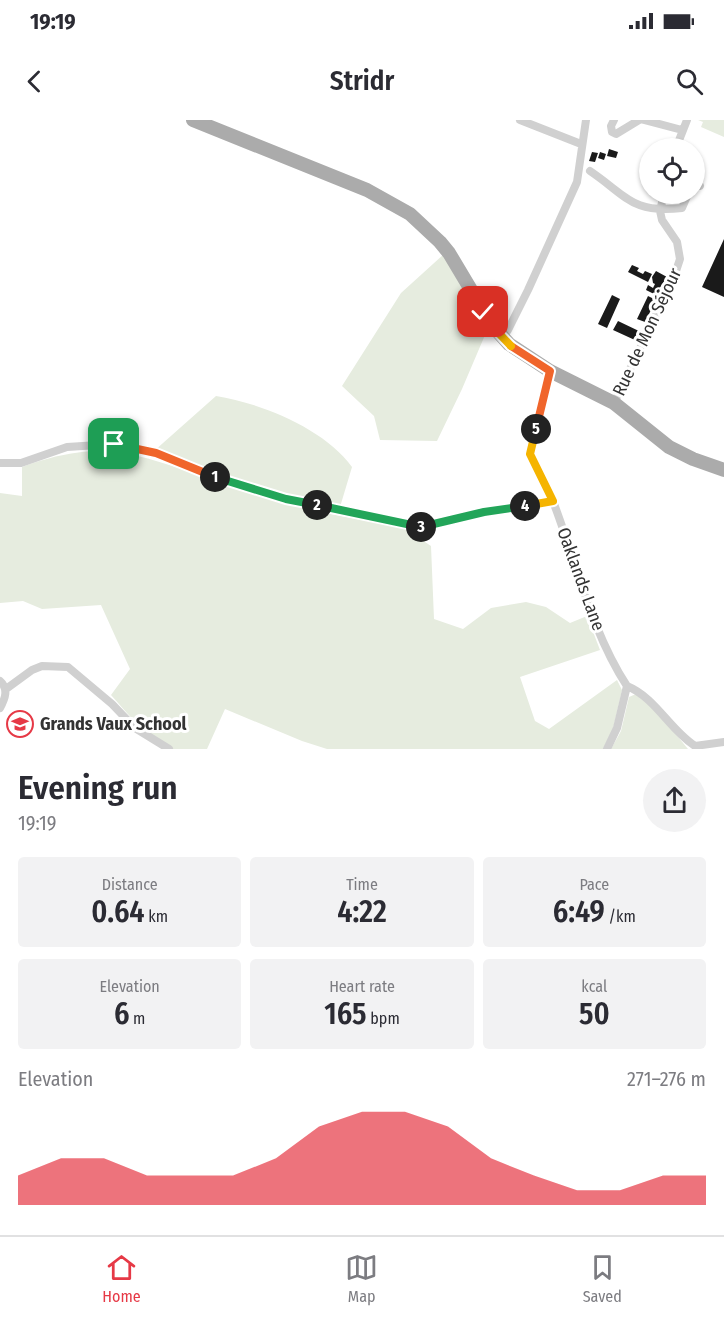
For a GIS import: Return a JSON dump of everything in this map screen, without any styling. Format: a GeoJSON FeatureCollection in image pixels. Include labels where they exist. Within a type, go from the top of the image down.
{"type":"FeatureCollection","features":[{"type":"Feature","properties":{"kind":"main road"},"geometry":{"type":"LineString","coordinates":[[193,120],[367,190],[410,214],[449,253],[492,326],[502,338],[550,371],[614,403],[669,447],[724,470]]}},
{"type":"Feature","properties":{"kind":"street"},"geometry":{"type":"LineString","coordinates":[[520,120],[581,144]]}},
{"type":"Feature","properties":{"kind":"street"},"geometry":{"type":"LineString","coordinates":[[502,338],[528,290],[577,182],[586,120]]}},
{"type":"Feature","properties":{"kind":"street"},"geometry":{"type":"LineString","coordinates":[[614,120],[611,126],[614,134],[635,121],[682,130]]}},
{"type":"Feature","properties":{"kind":"street"},"geometry":{"type":"LineString","coordinates":[[679,138],[687,120]]}},
{"type":"Feature","properties":{"kind":"street"},"geometry":{"type":"LineString","coordinates":[[590,171],[638,206],[660,211],[682,208],[684,204]]}},
{"type":"Feature","properties":{"kind":"street"},"geometry":{"type":"LineString","coordinates":[[660,211],[662,204]]}},
{"type":"Feature","properties":{"kind":"street","name":"Rue de Mon Séjour"},"geometry":{"type":"LineString","coordinates":[[614,403],[674,277],[680,259],[677,242],[662,220],[660,211]]}},
{"type":"Feature","properties":{"kind":"street","name":"Oaklands Lane"},"geometry":{"type":"LineString","coordinates":[[550,371],[530,454],[553,501],[592,616],[616,670],[627,686]]}},
{"type":"Feature","properties":{"kind":"street"},"geometry":{"type":"LineString","coordinates":[[0,463],[21,463],[67,447],[114,444],[156,453],[202,472],[286,499],[421,527],[484,512],[553,501]]}},
{"type":"Feature","properties":{"kind":"street"},"geometry":{"type":"LineString","coordinates":[[6,689],[32,670],[42,666],[68,667],[112,704],[135,728],[169,749]]}},
{"type":"Feature","properties":{"kind":"street"},"geometry":{"type":"LineString","coordinates":[[0,681],[6,689],[5,699],[0,708]]}},
{"type":"Feature","properties":{"kind":"street"},"geometry":{"type":"LineString","coordinates":[[607,749],[617,728],[627,686],[654,704],[694,747],[724,742]]}},
{"type":"Feature","properties":{"kind":"shaded area"},"geometry":{"type":"Polygon","coordinates":[[[698,120],[724,120],[724,137],[701,127],[703,122],[698,120]]]}},
{"type":"Feature","properties":{"kind":"shaded area"},"geometry":{"type":"Polygon","coordinates":[[[444,254],[488,328],[437,441],[380,440],[374,416],[342,386],[401,293],[444,254]]]}},
{"type":"Feature","properties":{"kind":"shaded area"},"geometry":{"type":"Polygon","coordinates":[[[216,396],[252,405],[291,420],[326,441],[340,453],[352,467],[340,507],[286,498],[217,476],[154,451],[216,396]]]}},
{"type":"Feature","properties":{"kind":"shaded area"},"geometry":{"type":"Polygon","coordinates":[[[111,450],[176,467],[299,507],[414,529],[416,536],[431,546],[434,619],[463,629],[491,608],[526,602],[546,607],[570,623],[587,616],[600,650],[520,677],[535,721],[549,729],[617,680],[622,690],[613,729],[603,749],[327,749],[225,709],[207,749],[173,749],[164,745],[139,725],[111,695],[130,669],[101,605],[42,609],[23,601],[0,603],[0,493],[22,496],[22,467],[66,454],[111,450]]]}},
{"type":"Feature","properties":{"kind":"shaded area"},"geometry":{"type":"Polygon","coordinates":[[[636,694],[655,709],[688,749],[611,749],[621,731],[629,697],[636,694]]]}},
{"type":"Feature","properties":{"kind":"building"},"geometry":{"type":"Polygon","coordinates":[[[609,149],[618,152],[616,158],[607,156],[609,149]]]}},
{"type":"Feature","properties":{"kind":"building"},"geometry":{"type":"Polygon","coordinates":[[[592,152],[598,153],[595,162],[589,161],[592,152]]]}},
{"type":"Feature","properties":{"kind":"building"},"geometry":{"type":"Polygon","coordinates":[[[600,152],[606,154],[604,160],[598,158],[600,152]]]}},
{"type":"Feature","properties":{"kind":"building"},"geometry":{"type":"Polygon","coordinates":[[[724,239],[724,297],[702,287],[724,239]]]}},
{"type":"Feature","properties":{"kind":"building"},"geometry":{"type":"Polygon","coordinates":[[[632,265],[639,268],[637,271],[643,274],[645,271],[652,274],[648,282],[628,272],[632,265]]]}},
{"type":"Feature","properties":{"kind":"building"},"geometry":{"type":"Polygon","coordinates":[[[656,271],[667,277],[659,289],[661,290],[658,296],[646,290],[648,285],[653,288],[655,284],[652,277],[656,271]]]}},
{"type":"Feature","properties":{"kind":"building"},"geometry":{"type":"Polygon","coordinates":[[[612,295],[620,299],[607,328],[598,324],[612,295]]]}},
{"type":"Feature","properties":{"kind":"building"},"geometry":{"type":"Polygon","coordinates":[[[648,296],[656,300],[645,322],[637,319],[648,296]]]}},
{"type":"Feature","properties":{"kind":"building"},"geometry":{"type":"Polygon","coordinates":[[[618,321],[641,332],[637,341],[613,330],[618,321]]]}},
{"type":"Feature","properties":{"kind":"place","name":"Grands Vaux School"},"geometry":{"type":"Point","coordinates":[20,724]}},
{"type":"Feature","properties":{"kind":"route"},"geometry":{"type":"LineString","coordinates":[[114,444],[156,453],[202,472],[286,499],[421,527],[484,512],[553,501],[530,454],[550,371],[509,344],[492,326],[483,312]]}}]}
